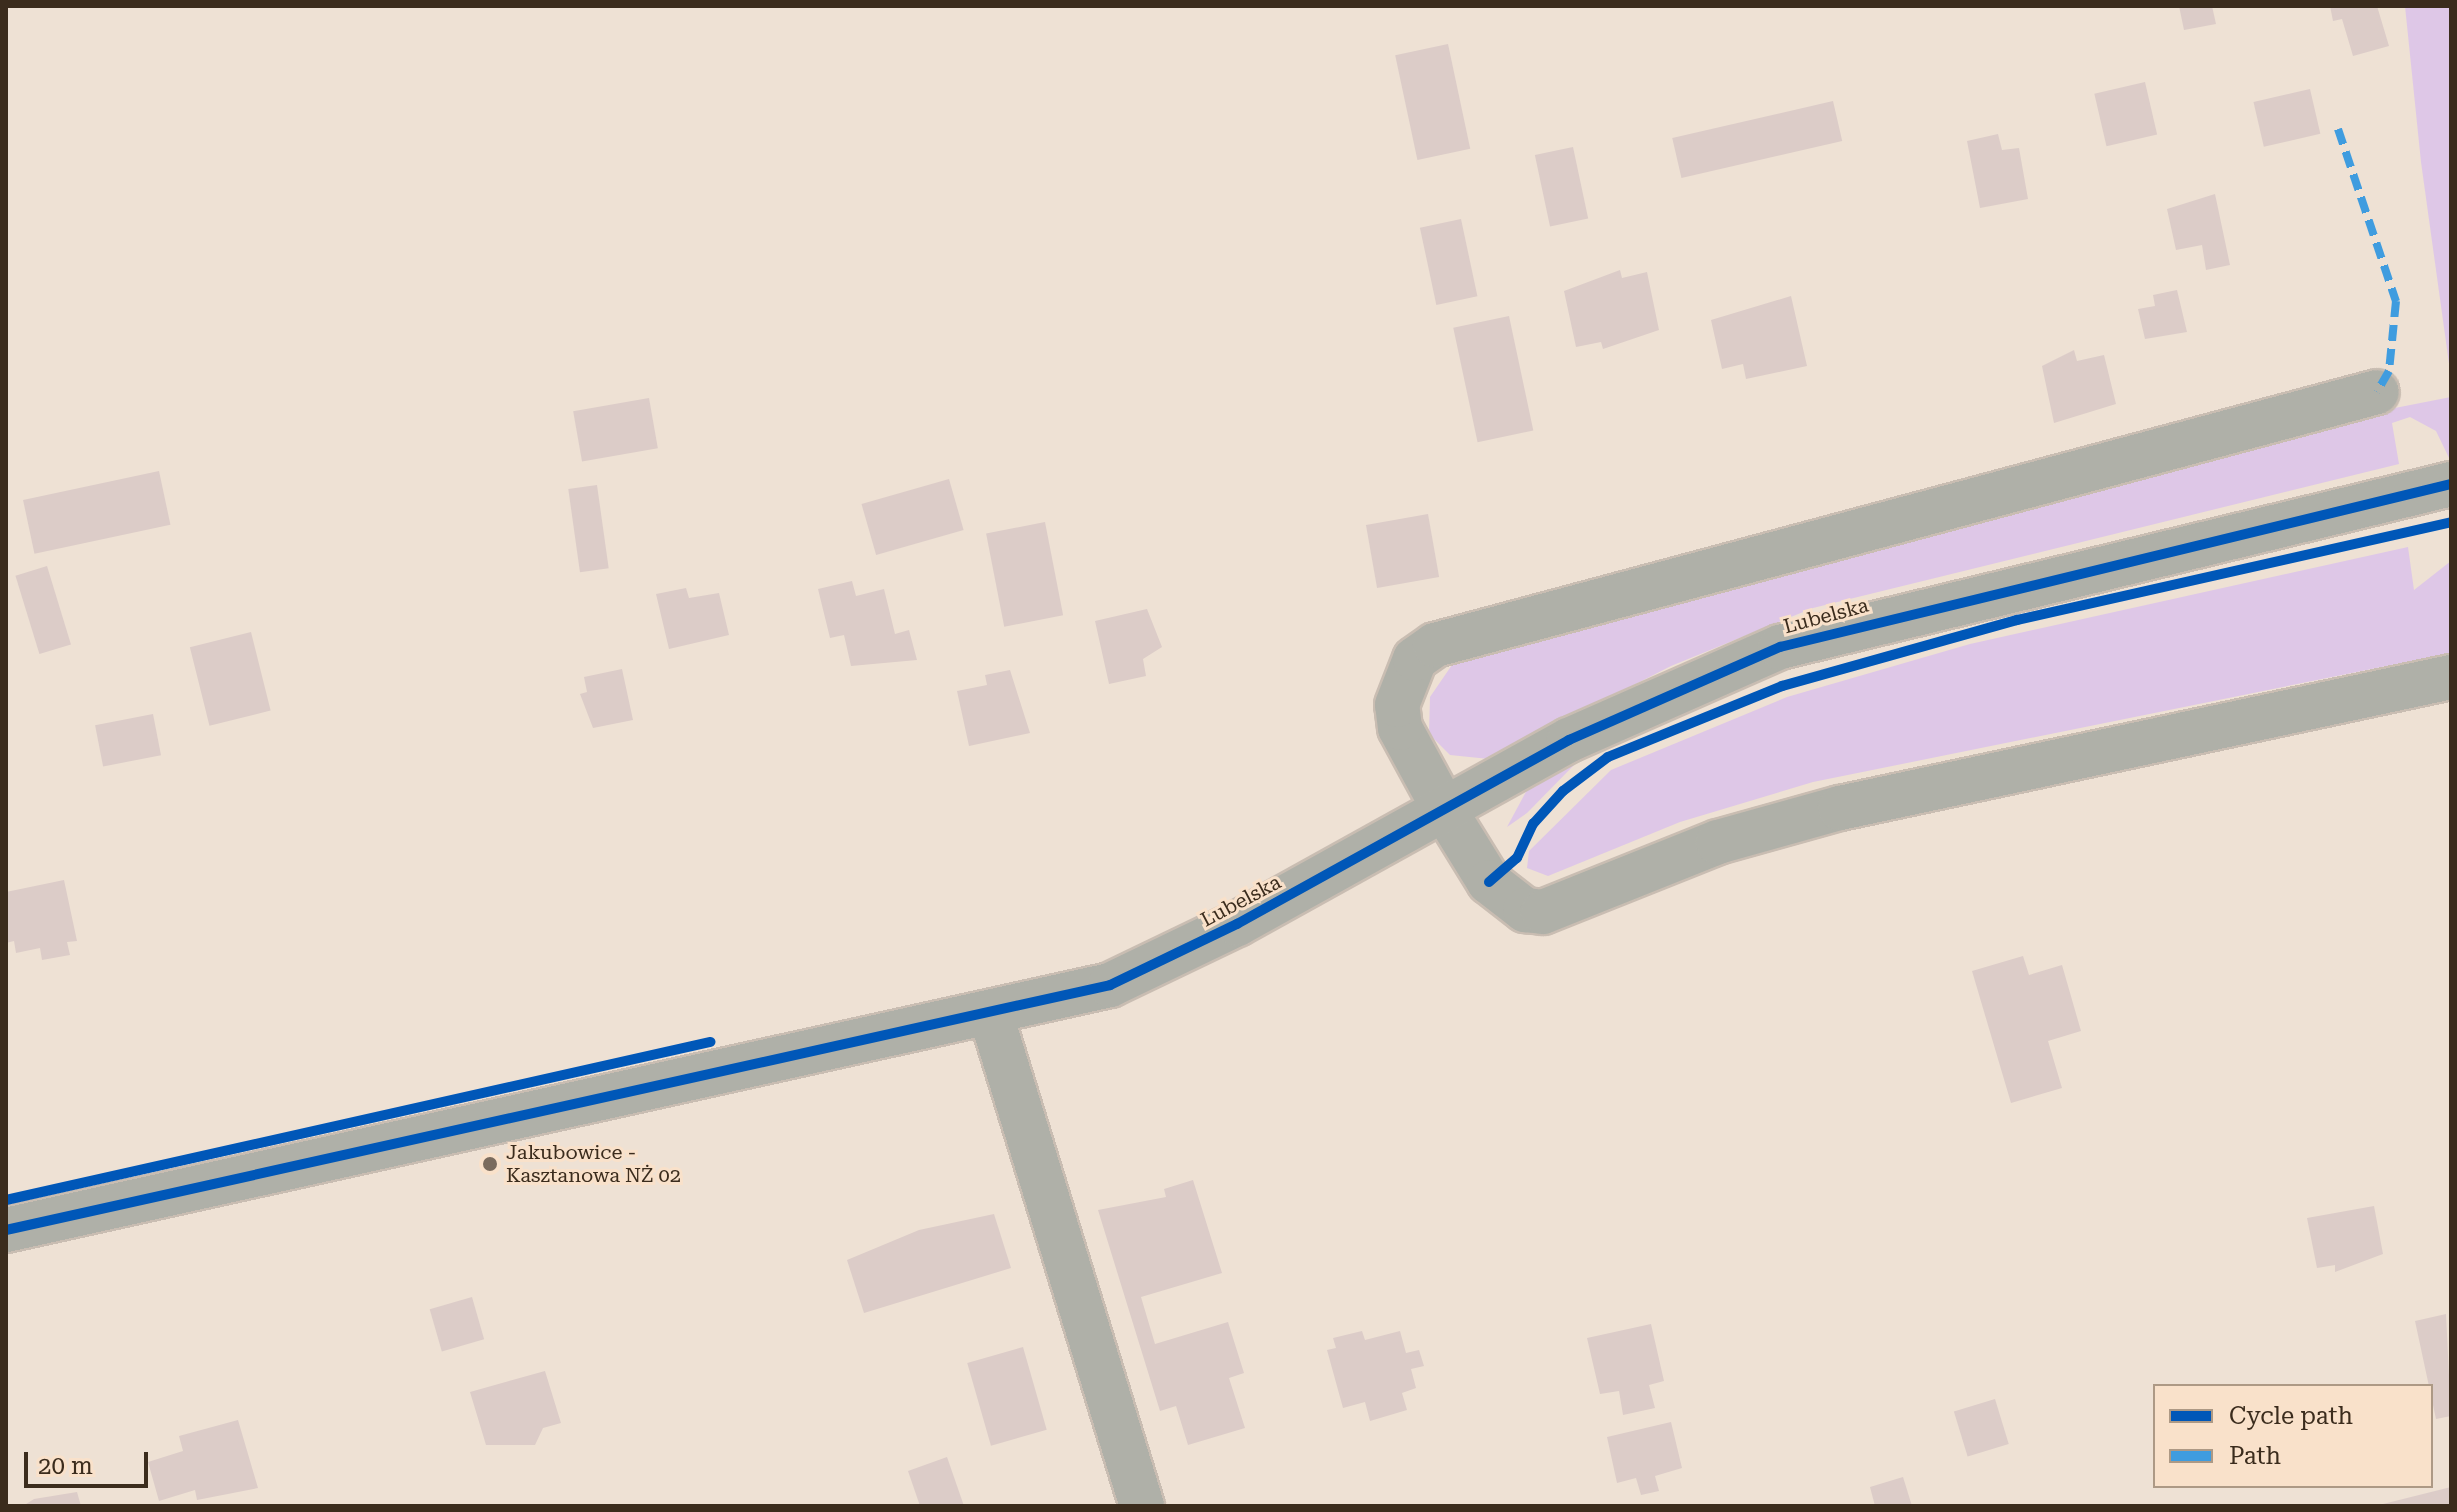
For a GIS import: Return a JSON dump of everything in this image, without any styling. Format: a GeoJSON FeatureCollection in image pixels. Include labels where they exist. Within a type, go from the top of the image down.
{"type":"FeatureCollection","features":[{"type":"Feature","properties":{"kind":"street"},"geometry":{"type":"LineString","coordinates":[[2377,392],[1435,645],[1415,659],[1397,705],[1400,728],[1444,809],[1489,882],[1516,905],[1543,912],[1718,842],[1840,808],[2451,677]]}},
{"type":"Feature","properties":{"kind":"street","name":"Lubelska"},"geometry":{"type":"LineString","coordinates":[[6,1230],[1110,985],[1181,954],[1444,809],[1675,689],[1780,647],[2451,484]]}},
{"type":"Feature","properties":{"kind":"street"},"geometry":{"type":"LineString","coordinates":[[990,1012],[1142,1506]]}},
{"type":"Feature","properties":{"kind":"shaded area"},"geometry":{"type":"Polygon","coordinates":[[[2405,6],[2451,6],[2451,378],[2421,162],[2405,6]]]}},
{"type":"Feature","properties":{"kind":"shaded area"},"geometry":{"type":"Polygon","coordinates":[[[2451,397],[2451,462],[2436,431],[2410,417],[2392,423],[2399,464],[1813,608],[1671,666],[1489,759],[1450,755],[1429,734],[1430,697],[1454,662],[2349,417],[2451,397]]]}},
{"type":"Feature","properties":{"kind":"shaded area"},"geometry":{"type":"Polygon","coordinates":[[[2408,547],[2414,590],[2451,561],[2451,653],[1813,782],[1680,822],[1548,876],[1527,868],[1529,851],[1611,770],[1787,697],[1970,644],[2408,547]]]}},
{"type":"Feature","properties":{"kind":"shaded area"},"geometry":{"type":"Polygon","coordinates":[[[1577,762],[1527,813],[1507,827],[1527,790],[1577,762]]]}},
{"type":"Feature","properties":{"kind":"building"},"geometry":{"type":"Polygon","coordinates":[[[2179,6],[2212,6],[2216,24],[2184,30],[2179,6]]]}},
{"type":"Feature","properties":{"kind":"building"},"geometry":{"type":"Polygon","coordinates":[[[2330,6],[2377,6],[2389,46],[2353,56],[2342,19],[2333,21],[2330,6]]]}},
{"type":"Feature","properties":{"kind":"building"},"geometry":{"type":"Polygon","coordinates":[[[1448,44],[1470,149],[1417,160],[1395,55],[1448,44]]]}},
{"type":"Feature","properties":{"kind":"building"},"geometry":{"type":"Polygon","coordinates":[[[2145,82],[2157,135],[2106,146],[2094,94],[2145,82]]]}},
{"type":"Feature","properties":{"kind":"building"},"geometry":{"type":"Polygon","coordinates":[[[2310,89],[2320,134],[2264,147],[2253,102],[2310,89]]]}},
{"type":"Feature","properties":{"kind":"building"},"geometry":{"type":"Polygon","coordinates":[[[1833,101],[1842,141],[1681,178],[1672,138],[1833,101]]]}},
{"type":"Feature","properties":{"kind":"building"},"geometry":{"type":"Polygon","coordinates":[[[1998,134],[2002,150],[2019,148],[2028,199],[1980,208],[1967,141],[1998,134]]]}},
{"type":"Feature","properties":{"kind":"building"},"geometry":{"type":"Polygon","coordinates":[[[1573,147],[1588,218],[1550,227],[1535,155],[1573,147]]]}},
{"type":"Feature","properties":{"kind":"building"},"geometry":{"type":"Polygon","coordinates":[[[2215,194],[2230,265],[2206,270],[2202,245],[2176,250],[2167,209],[2215,194]]]}},
{"type":"Feature","properties":{"kind":"building"},"geometry":{"type":"Polygon","coordinates":[[[1461,219],[1477,296],[1436,305],[1420,228],[1461,219]]]}},
{"type":"Feature","properties":{"kind":"building"},"geometry":{"type":"Polygon","coordinates":[[[1620,270],[1622,278],[1647,272],[1659,330],[1603,349],[1601,342],[1576,347],[1564,291],[1620,270]]]}},
{"type":"Feature","properties":{"kind":"building"},"geometry":{"type":"Polygon","coordinates":[[[2177,290],[2187,332],[2145,339],[2138,309],[2155,306],[2153,295],[2177,290]]]}},
{"type":"Feature","properties":{"kind":"building"},"geometry":{"type":"Polygon","coordinates":[[[1791,296],[1807,366],[1746,379],[1743,364],[1722,369],[1711,320],[1791,296]]]}},
{"type":"Feature","properties":{"kind":"building"},"geometry":{"type":"Polygon","coordinates":[[[1509,316],[1533,430],[1478,442],[1453,328],[1509,316]]]}},
{"type":"Feature","properties":{"kind":"building"},"geometry":{"type":"Polygon","coordinates":[[[2074,350],[2077,361],[2104,355],[2116,404],[2054,423],[2042,366],[2074,350]]]}},
{"type":"Feature","properties":{"kind":"building"},"geometry":{"type":"Polygon","coordinates":[[[649,398],[658,448],[582,462],[573,411],[649,398]]]}},
{"type":"Feature","properties":{"kind":"building"},"geometry":{"type":"Polygon","coordinates":[[[159,471],[170,525],[34,554],[23,500],[159,471]]]}},
{"type":"Feature","properties":{"kind":"building"},"geometry":{"type":"Polygon","coordinates":[[[949,479],[964,530],[876,555],[862,504],[949,479]]]}},
{"type":"Feature","properties":{"kind":"building"},"geometry":{"type":"Polygon","coordinates":[[[597,485],[609,568],[580,572],[568,489],[597,485]]]}},
{"type":"Feature","properties":{"kind":"building"},"geometry":{"type":"Polygon","coordinates":[[[1428,514],[1439,577],[1377,588],[1366,525],[1428,514]]]}},
{"type":"Feature","properties":{"kind":"building"},"geometry":{"type":"Polygon","coordinates":[[[1045,522],[1063,615],[1004,627],[986,533],[1045,522]]]}},
{"type":"Feature","properties":{"kind":"building"},"geometry":{"type":"Polygon","coordinates":[[[47,566],[71,644],[39,654],[15,576],[47,566]]]}},
{"type":"Feature","properties":{"kind":"building"},"geometry":{"type":"Polygon","coordinates":[[[852,581],[856,596],[884,589],[895,634],[909,630],[917,660],[851,666],[844,635],[830,638],[818,589],[852,581]]]}},
{"type":"Feature","properties":{"kind":"building"},"geometry":{"type":"Polygon","coordinates":[[[686,588],[689,598],[719,593],[729,635],[669,649],[656,594],[686,588]]]}},
{"type":"Feature","properties":{"kind":"building"},"geometry":{"type":"Polygon","coordinates":[[[1147,609],[1162,647],[1143,659],[1146,676],[1109,684],[1095,621],[1147,609]]]}},
{"type":"Feature","properties":{"kind":"building"},"geometry":{"type":"Polygon","coordinates":[[[251,632],[271,711],[209,726],[190,647],[251,632]]]}},
{"type":"Feature","properties":{"kind":"building"},"geometry":{"type":"Polygon","coordinates":[[[622,669],[633,720],[593,728],[580,694],[587,692],[584,677],[622,669]]]}},
{"type":"Feature","properties":{"kind":"building"},"geometry":{"type":"Polygon","coordinates":[[[1010,670],[1030,733],[969,746],[957,691],[987,685],[985,675],[1010,670]]]}},
{"type":"Feature","properties":{"kind":"building"},"geometry":{"type":"Polygon","coordinates":[[[153,714],[161,755],[103,766],[95,725],[153,714]]]}},
{"type":"Feature","properties":{"kind":"building"},"geometry":{"type":"Polygon","coordinates":[[[64,880],[77,941],[67,942],[70,955],[42,960],[40,948],[16,953],[14,941],[6,943],[6,892],[64,880]]]}},
{"type":"Feature","properties":{"kind":"building"},"geometry":{"type":"Polygon","coordinates":[[[2023,956],[2029,975],[2062,965],[2081,1031],[2048,1041],[2062,1088],[2011,1103],[1972,971],[2023,956]]]}},
{"type":"Feature","properties":{"kind":"building"},"geometry":{"type":"Polygon","coordinates":[[[1193,1180],[1222,1273],[1141,1297],[1155,1344],[1228,1322],[1244,1373],[1229,1378],[1245,1428],[1188,1445],[1176,1406],[1160,1411],[1098,1210],[1166,1197],[1164,1189],[1193,1180]]]}},
{"type":"Feature","properties":{"kind":"building"},"geometry":{"type":"Polygon","coordinates":[[[2374,1206],[2383,1254],[2335,1272],[2335,1265],[2317,1268],[2307,1218],[2374,1206]]]}},
{"type":"Feature","properties":{"kind":"building"},"geometry":{"type":"Polygon","coordinates":[[[994,1214],[1011,1268],[864,1313],[847,1260],[919,1230],[994,1214]]]}},
{"type":"Feature","properties":{"kind":"building"},"geometry":{"type":"Polygon","coordinates":[[[472,1297],[484,1339],[442,1351],[430,1309],[472,1297]]]}},
{"type":"Feature","properties":{"kind":"building"},"geometry":{"type":"Polygon","coordinates":[[[2446,1314],[2451,1416],[2436,1419],[2433,1384],[2428,1384],[2415,1321],[2446,1314]]]}},
{"type":"Feature","properties":{"kind":"building"},"geometry":{"type":"Polygon","coordinates":[[[1651,1324],[1664,1381],[1649,1385],[1655,1408],[1623,1415],[1619,1391],[1600,1394],[1587,1338],[1651,1324]]]}},
{"type":"Feature","properties":{"kind":"building"},"geometry":{"type":"Polygon","coordinates":[[[1362,1331],[1365,1340],[1400,1331],[1406,1353],[1419,1350],[1424,1366],[1411,1369],[1416,1388],[1402,1393],[1407,1410],[1370,1421],[1365,1402],[1343,1408],[1327,1350],[1336,1348],[1333,1338],[1362,1331]]]}},
{"type":"Feature","properties":{"kind":"building"},"geometry":{"type":"Polygon","coordinates":[[[1023,1347],[1047,1430],[991,1446],[967,1363],[1023,1347]]]}},
{"type":"Feature","properties":{"kind":"building"},"geometry":{"type":"Polygon","coordinates":[[[545,1371],[561,1423],[543,1428],[535,1445],[486,1445],[470,1392],[545,1371]]]}},
{"type":"Feature","properties":{"kind":"building"},"geometry":{"type":"Polygon","coordinates":[[[1995,1399],[2009,1444],[1968,1457],[1954,1412],[1995,1399]]]}},
{"type":"Feature","properties":{"kind":"building"},"geometry":{"type":"Polygon","coordinates":[[[238,1420],[258,1488],[197,1500],[195,1490],[159,1501],[148,1462],[183,1451],[179,1436],[238,1420]]]}},
{"type":"Feature","properties":{"kind":"building"},"geometry":{"type":"Polygon","coordinates":[[[1671,1422],[1682,1468],[1655,1476],[1659,1491],[1641,1495],[1636,1478],[1617,1483],[1607,1437],[1671,1422]]]}},
{"type":"Feature","properties":{"kind":"building"},"geometry":{"type":"Polygon","coordinates":[[[947,1457],[964,1506],[920,1506],[908,1471],[947,1457]]]}},
{"type":"Feature","properties":{"kind":"building"},"geometry":{"type":"Polygon","coordinates":[[[1903,1477],[1912,1506],[1875,1506],[1870,1487],[1903,1477]]]}},
{"type":"Feature","properties":{"kind":"building"},"geometry":{"type":"Polygon","coordinates":[[[2451,1487],[2451,1506],[2379,1506],[2379,1505],[2451,1487]]]}},
{"type":"Feature","properties":{"kind":"building"},"geometry":{"type":"Polygon","coordinates":[[[77,1492],[81,1506],[23,1506],[34,1499],[77,1492]]]}},
{"type":"Feature","properties":{"kind":"marked path"},"geometry":{"type":"LineString","coordinates":[[2338,129],[2396,301],[2389,371],[2377,392]]}},
{"type":"Feature","properties":{"kind":"cycle path"},"geometry":{"type":"LineString","coordinates":[[6,1230],[1110,985],[1237,924],[1569,740],[1780,647],[2451,484]]}},
{"type":"Feature","properties":{"kind":"cycle path"},"geometry":{"type":"LineString","coordinates":[[1489,882],[1517,858],[1533,824],[1563,791],[1608,757],[1782,686],[2017,620],[2451,522]]}},
{"type":"Feature","properties":{"kind":"cycle path"},"geometry":{"type":"LineString","coordinates":[[6,1200],[710,1042]]}},
{"type":"Feature","properties":{"kind":"place","name":"Jakubowice - Kasztanowa NŻ 02"},"geometry":{"type":"Point","coordinates":[490,1164]}}]}
